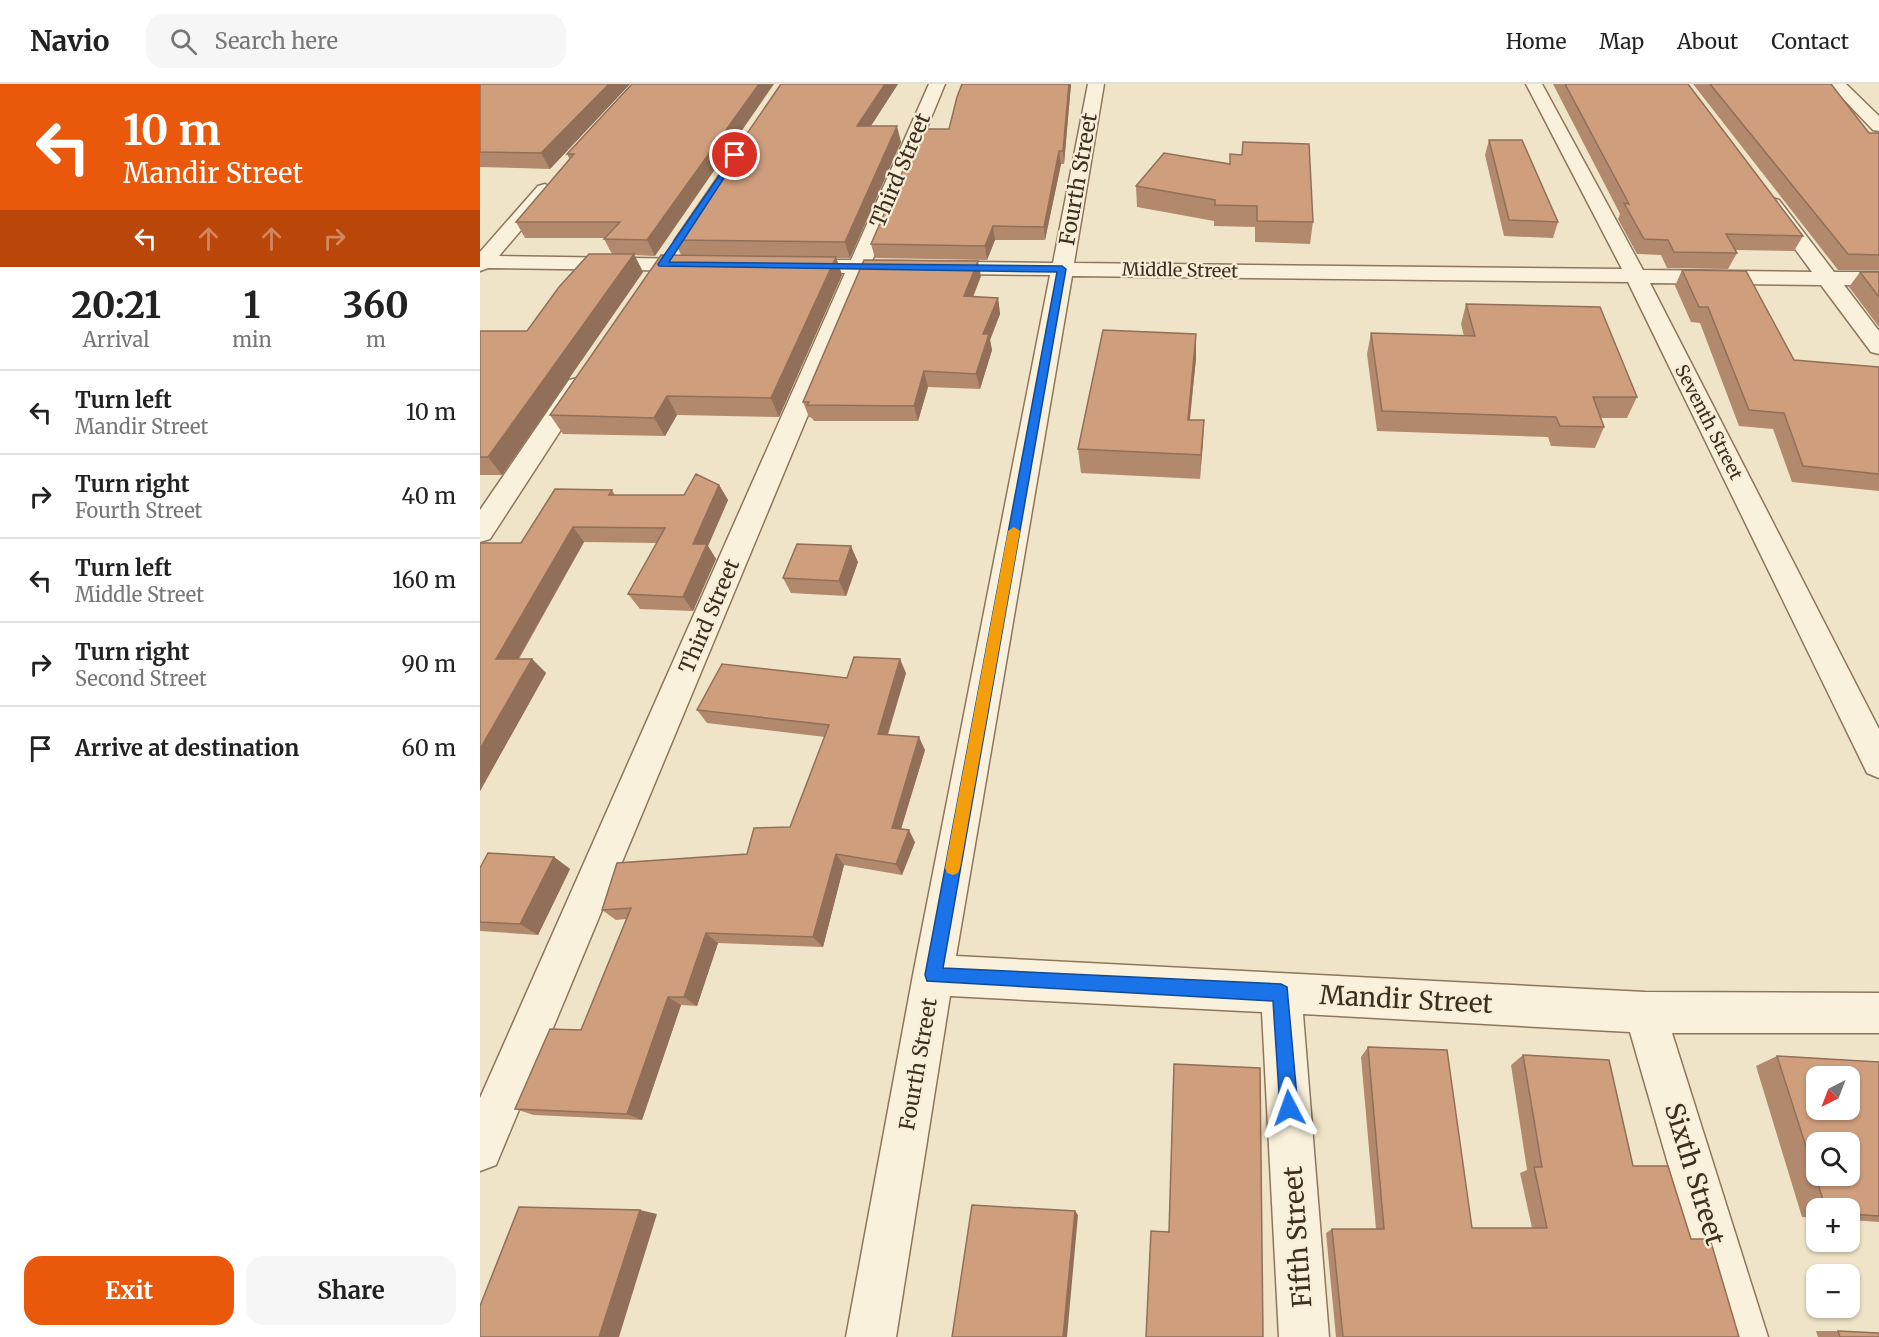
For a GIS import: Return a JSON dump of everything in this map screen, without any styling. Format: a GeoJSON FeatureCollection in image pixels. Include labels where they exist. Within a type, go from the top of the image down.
{"type":"FeatureCollection","features":[{"type":"Feature","properties":{"kind":"street","name":"Third Street"},"geometry":{"type":"LineString","coordinates":[[480,1149],[937,84]]}},
{"type":"Feature","properties":{"kind":"street","name":"Fourth Street"},"geometry":{"type":"LineString","coordinates":[[871,1337],[933,975],[1096,84]]}},
{"type":"Feature","properties":{"kind":"street","name":"Seventh Street"},"geometry":{"type":"LineString","coordinates":[[1534,84],[1636,276],[1879,763]]}},
{"type":"Feature","properties":{"kind":"street"},"geometry":{"type":"LineString","coordinates":[[1838,84],[1879,126]]}},
{"type":"Feature","properties":{"kind":"street"},"geometry":{"type":"LineString","coordinates":[[481,263],[561,171]]}},
{"type":"Feature","properties":{"kind":"street"},"geometry":{"type":"LineString","coordinates":[[1758,186],[1879,347]]}},
{"type":"Feature","properties":{"kind":"street"},"geometry":{"type":"LineString","coordinates":[[481,263],[720,265]]}},
{"type":"Feature","properties":{"kind":"street","name":"Middle Street"},"geometry":{"type":"LineString","coordinates":[[778,266],[1879,279]]}},
{"type":"Feature","properties":{"kind":"street"},"geometry":{"type":"LineString","coordinates":[[480,532],[591,367]]}},
{"type":"Feature","properties":{"kind":"street","name":"Mandir Street"},"geometry":{"type":"LineString","coordinates":[[933,975],[1646,1012],[1879,1013]]}},
{"type":"Feature","properties":{"kind":"street","name":"Fifth Street"},"geometry":{"type":"LineString","coordinates":[[1281,993],[1304,1337]]}},
{"type":"Feature","properties":{"kind":"street","name":"Sixth Street"},"geometry":{"type":"LineString","coordinates":[[1646,1012],[1743,1337]]}},
{"type":"Feature","properties":{"kind":"building"},"geometry":{"type":"Polygon","coordinates":[[[480,84],[609,84],[541,153],[480,152],[480,84]]]}},
{"type":"Feature","properties":{"kind":"building"},"geometry":{"type":"Polygon","coordinates":[[[632,84],[759,84],[647,240],[604,239],[620,222],[516,222],[574,154],[567,154],[632,84]]]}},
{"type":"Feature","properties":{"kind":"building"},"geometry":{"type":"Polygon","coordinates":[[[781,84],[885,84],[857,126],[897,126],[845,242],[674,240],[781,84]]]}},
{"type":"Feature","properties":{"kind":"building"},"geometry":{"type":"Polygon","coordinates":[[[962,84],[1069,84],[1063,151],[1059,151],[1044,227],[993,226],[985,246],[871,244],[921,129],[949,129],[962,84]]]}},
{"type":"Feature","properties":{"kind":"building"},"geometry":{"type":"Polygon","coordinates":[[[1565,84],[1688,84],[1803,236],[1726,234],[1737,253],[1674,252],[1668,240],[1644,239],[1624,203],[1629,204],[1565,84]]]}},
{"type":"Feature","properties":{"kind":"building"},"geometry":{"type":"Polygon","coordinates":[[[1710,84],[1831,84],[1869,133],[1879,133],[1879,255],[1848,254],[1710,84]]]}},
{"type":"Feature","properties":{"kind":"building"},"geometry":{"type":"Polygon","coordinates":[[[1489,140],[1522,140],[1558,222],[1509,220],[1489,140]]]}},
{"type":"Feature","properties":{"kind":"building"},"geometry":{"type":"Polygon","coordinates":[[[1243,142],[1309,144],[1313,222],[1257,221],[1257,206],[1215,205],[1215,200],[1136,186],[1164,153],[1230,164],[1230,154],[1242,155],[1243,142]]]}},
{"type":"Feature","properties":{"kind":"building"},"geometry":{"type":"Polygon","coordinates":[[[589,254],[634,254],[488,457],[480,457],[480,331],[527,331],[559,287],[589,254]]]}},
{"type":"Feature","properties":{"kind":"building"},"geometry":{"type":"Polygon","coordinates":[[[661,255],[836,257],[771,398],[667,396],[654,418],[550,415],[661,255]]]}},
{"type":"Feature","properties":{"kind":"building"},"geometry":{"type":"Polygon","coordinates":[[[864,260],[978,261],[964,296],[998,298],[983,334],[989,334],[976,374],[924,371],[914,406],[807,405],[809,402],[803,402],[864,260]]]}},
{"type":"Feature","properties":{"kind":"building"},"geometry":{"type":"Polygon","coordinates":[[[1682,270],[1746,271],[1794,360],[1879,367],[1879,474],[1803,466],[1784,413],[1749,410],[1708,307],[1699,307],[1682,270]]]}},
{"type":"Feature","properties":{"kind":"building"},"geometry":{"type":"Polygon","coordinates":[[[1860,272],[1879,272],[1879,297],[1860,272]]]}},
{"type":"Feature","properties":{"kind":"building"},"geometry":{"type":"Polygon","coordinates":[[[1466,304],[1600,307],[1637,397],[1593,397],[1604,427],[1560,426],[1556,417],[1382,411],[1371,333],[1475,336],[1466,304]]]}},
{"type":"Feature","properties":{"kind":"building"},"geometry":{"type":"Polygon","coordinates":[[[1103,330],[1196,334],[1188,420],[1204,420],[1201,455],[1078,449],[1103,330]]]}},
{"type":"Feature","properties":{"kind":"building"},"geometry":{"type":"Polygon","coordinates":[[[696,474],[719,485],[693,544],[707,544],[683,597],[628,594],[665,528],[573,527],[496,659],[532,659],[480,749],[480,543],[521,543],[555,489],[612,490],[609,495],[684,495],[696,474]]]}},
{"type":"Feature","properties":{"kind":"building"},"geometry":{"type":"Polygon","coordinates":[[[797,544],[851,546],[839,581],[783,578],[797,544]]]}},
{"type":"Feature","properties":{"kind":"building"},"geometry":{"type":"Polygon","coordinates":[[[854,657],[900,659],[878,734],[919,737],[892,828],[909,830],[896,864],[836,854],[813,937],[706,933],[684,997],[668,997],[627,1114],[515,1109],[550,1029],[581,1030],[631,908],[602,910],[617,863],[747,854],[754,828],[790,827],[829,725],[697,710],[722,664],[847,678],[854,657]]]}},
{"type":"Feature","properties":{"kind":"building"},"geometry":{"type":"Polygon","coordinates":[[[488,853],[554,857],[520,924],[480,922],[480,868],[488,853]]]}},
{"type":"Feature","properties":{"kind":"building"},"geometry":{"type":"Polygon","coordinates":[[[1368,1047],[1447,1050],[1472,1228],[1547,1228],[1534,1167],[1542,1167],[1523,1055],[1609,1060],[1633,1166],[1668,1166],[1691,1239],[1710,1239],[1739,1337],[1343,1337],[1332,1229],[1384,1229],[1368,1047]]]}},
{"type":"Feature","properties":{"kind":"building"},"geometry":{"type":"Polygon","coordinates":[[[1777,1056],[1879,1062],[1879,1216],[1860,1215],[1860,1198],[1822,1198],[1819,1186],[1860,1186],[1860,1132],[1806,1132],[1806,1147],[1777,1056]]]}},
{"type":"Feature","properties":{"kind":"building"},"geometry":{"type":"Polygon","coordinates":[[[1174,1064],[1260,1068],[1263,1337],[1146,1337],[1151,1231],[1169,1232],[1174,1064]]]}},
{"type":"Feature","properties":{"kind":"building"},"geometry":{"type":"Polygon","coordinates":[[[972,1205],[1075,1211],[1063,1337],[952,1337],[972,1205]]]}},
{"type":"Feature","properties":{"kind":"building"},"geometry":{"type":"Polygon","coordinates":[[[519,1207],[640,1210],[599,1337],[480,1337],[480,1306],[519,1207]]]}},
{"type":"Feature","properties":{"kind":"building"},"geometry":{"type":"Polygon","coordinates":[[[1838,1331],[1879,1333],[1879,1337],[1840,1337],[1838,1331]]]}},
{"type":"Feature","properties":{"kind":"slow traffic"},"geometry":{"type":"LineString","coordinates":[[953,868],[1014,531]]}},
{"type":"Feature","properties":{"kind":"route"},"geometry":{"type":"LineString","coordinates":[[735,155],[662,264],[1062,269],[933,975],[1281,993],[1289,1108]]}}]}
